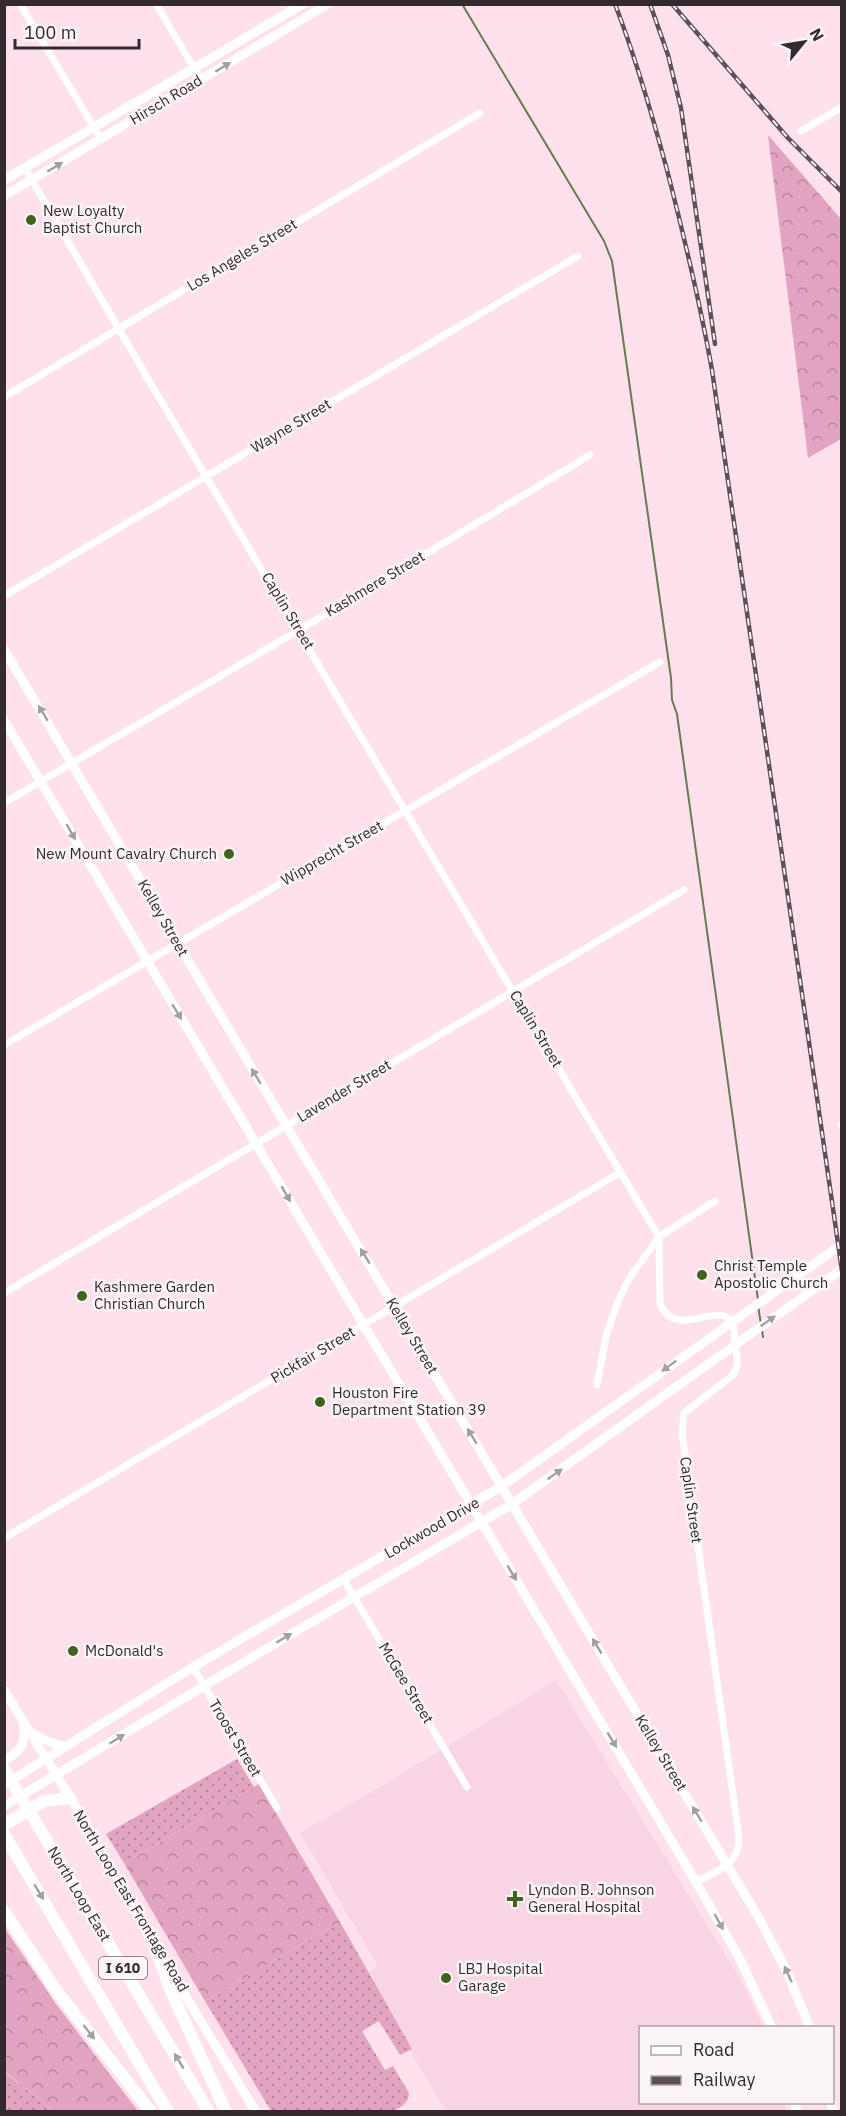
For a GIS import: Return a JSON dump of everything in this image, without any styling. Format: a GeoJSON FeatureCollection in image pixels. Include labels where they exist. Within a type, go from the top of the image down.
{"type":"FeatureCollection","features":[{"type":"Feature","properties":{"kind":"highway","name":"North Loop East"},"geometry":{"type":"LineString","coordinates":[[4,1769],[209,2112]]}},
{"type":"Feature","properties":{"kind":"highway"},"geometry":{"type":"LineString","coordinates":[[4,1825],[45,1801],[70,1798]]}},
{"type":"Feature","properties":{"kind":"highway","name":"I 610"},"geometry":{"type":"LineString","coordinates":[[7,1838],[168,2112]]}},
{"type":"Feature","properties":{"kind":"highway"},"geometry":{"type":"LineString","coordinates":[[4,1911],[56,1990],[151,2112]]}},
{"type":"Feature","properties":{"kind":"highway"},"geometry":{"type":"LineString","coordinates":[[155,1946],[170,1989],[226,2112]]}},
{"type":"Feature","properties":{"kind":"main road","name":"Hirsch Road"},"geometry":{"type":"LineString","coordinates":[[4,180],[303,4]]}},
{"type":"Feature","properties":{"kind":"main road","name":"Hirsch Road"},"geometry":{"type":"LineString","coordinates":[[4,196],[328,4]]}},
{"type":"Feature","properties":{"kind":"main road","name":"Kelley Street"},"geometry":{"type":"LineString","coordinates":[[4,649],[760,1920],[788,1974],[809,2026]]}},
{"type":"Feature","properties":{"kind":"main road"},"geometry":{"type":"LineString","coordinates":[[4,720],[696,1882],[741,1959],[771,2026]]}},
{"type":"Feature","properties":{"kind":"main road","name":"Lockwood Drive"},"geometry":{"type":"LineString","coordinates":[[4,1785],[193,1667],[502,1486],[842,1244]]}},
{"type":"Feature","properties":{"kind":"main road","name":"Lockwood Drive"},"geometry":{"type":"LineString","coordinates":[[4,1806],[513,1504],[842,1269]]}},
{"type":"Feature","properties":{"kind":"main road","name":"North Loop East Frontage Road"},"geometry":{"type":"LineString","coordinates":[[4,1690],[256,2112]]}},
{"type":"Feature","properties":{"kind":"main road"},"geometry":{"type":"LineString","coordinates":[[27,1727],[40,1739],[66,1747]]}},
{"type":"Feature","properties":{"kind":"main road"},"geometry":{"type":"LineString","coordinates":[[4,1761],[17,1753],[23,1745],[27,1727]]}},
{"type":"Feature","properties":{"kind":"street"},"geometry":{"type":"LineString","coordinates":[[20,4],[101,140]]}},
{"type":"Feature","properties":{"kind":"street"},"geometry":{"type":"LineString","coordinates":[[156,4],[201,80]]}},
{"type":"Feature","properties":{"kind":"street"},"geometry":{"type":"LineString","coordinates":[[801,131],[842,107]]}},
{"type":"Feature","properties":{"kind":"street","name":"Los Angeles Street"},"geometry":{"type":"LineString","coordinates":[[4,397],[480,113]]}},
{"type":"Feature","properties":{"kind":"street","name":"Caplin Street"},"geometry":{"type":"LineString","coordinates":[[25,168],[659,1237],[660,1304],[670,1317],[680,1320],[716,1316],[730,1319],[733,1324],[737,1369],[684,1413],[682,1433],[739,1837],[737,1855],[727,1864]]}},
{"type":"Feature","properties":{"kind":"street","name":"Wayne Street"},"geometry":{"type":"LineString","coordinates":[[4,597],[578,256]]}},
{"type":"Feature","properties":{"kind":"street","name":"Kashmere Street"},"geometry":{"type":"LineString","coordinates":[[4,803],[299,630],[590,455]]}},
{"type":"Feature","properties":{"kind":"street","name":"Wipprecht Street"},"geometry":{"type":"LineString","coordinates":[[4,1045],[660,662]]}},
{"type":"Feature","properties":{"kind":"street","name":"Lavender Street"},"geometry":{"type":"LineString","coordinates":[[4,1293],[684,890]]}},
{"type":"Feature","properties":{"kind":"street","name":"Pickfair Street"},"geometry":{"type":"LineString","coordinates":[[4,1538],[621,1172]]}},
{"type":"Feature","properties":{"kind":"street"},"geometry":{"type":"LineString","coordinates":[[597,1385],[606,1336],[618,1301],[630,1277],[659,1237],[715,1201]]}},
{"type":"Feature","properties":{"kind":"street","name":"McGee Street"},"geometry":{"type":"LineString","coordinates":[[344,1580],[467,1786]]}},
{"type":"Feature","properties":{"kind":"street","name":"Troost Street"},"geometry":{"type":"LineString","coordinates":[[193,1667],[277,1808]]}},
{"type":"Feature","properties":{"kind":"street"},"geometry":{"type":"LineString","coordinates":[[696,1882],[727,1864]]}},
{"type":"Feature","properties":{"kind":"shaded area","name":"Lyndon B. Johnson General Hospital"},"geometry":{"type":"Polygon","coordinates":[[[556,1680],[739,1977],[763,2026],[639,2026],[639,2104],[784,2104],[786,2111],[446,2111],[364,1975],[378,1966],[300,1833],[556,1680]]]}},
{"type":"Feature","properties":{"kind":"green space"},"geometry":{"type":"Polygon","coordinates":[[[768,135],[841,219],[841,439],[808,458],[768,135]]]}},
{"type":"Feature","properties":{"kind":"green space"},"geometry":{"type":"Polygon","coordinates":[[[237,1759],[254,1787],[124,1863],[106,1834],[237,1759]]]}},
{"type":"Feature","properties":{"kind":"green space"},"geometry":{"type":"Polygon","coordinates":[[[259,1784],[340,1922],[205,2001],[124,1863],[259,1784]]]}},
{"type":"Feature","properties":{"kind":"green space"},"geometry":{"type":"Polygon","coordinates":[[[340,1922],[412,2049],[400,2055],[379,2021],[362,2031],[385,2070],[393,2066],[409,2093],[408,2099],[393,2111],[271,2111],[205,2001],[340,1922]]]}},
{"type":"Feature","properties":{"kind":"green space"},"geometry":{"type":"Polygon","coordinates":[[[4,1927],[56,2004],[138,2111],[52,2111],[5,2072],[4,1927]]]}},
{"type":"Feature","properties":{"kind":"green space"},"geometry":{"type":"Polygon","coordinates":[[[12,1994],[25,2013],[5,2027],[5,1999],[12,1994]]]}},
{"type":"Feature","properties":{"kind":"green space"},"geometry":{"type":"Polygon","coordinates":[[[4,2072],[42,2101],[52,2111],[5,2111],[4,2072]]]}},
{"type":"Feature","properties":{"kind":"waterway"},"geometry":{"type":"LineString","coordinates":[[462,4],[604,241],[612,261],[758,1300]]}},
{"type":"Feature","properties":{"kind":"waterway"},"geometry":{"type":"LineString","coordinates":[[758,1306],[761,1324]]}},
{"type":"Feature","properties":{"kind":"waterway"},"geometry":{"type":"LineString","coordinates":[[762,1330],[763,1337]]}},
{"type":"Feature","properties":{"kind":"railway"},"geometry":{"type":"LineString","coordinates":[[615,4],[630,45],[667,170],[712,370],[842,1271]]}},
{"type":"Feature","properties":{"kind":"railway"},"geometry":{"type":"LineString","coordinates":[[650,4],[668,55],[681,108],[715,344]]}},
{"type":"Feature","properties":{"kind":"railway"},"geometry":{"type":"LineString","coordinates":[[672,4],[788,138],[842,192]]}},
{"type":"Feature","properties":{"kind":"place","name":"New Loyalty Baptist Church"},"geometry":{"type":"Point","coordinates":[31,220]}},
{"type":"Feature","properties":{"kind":"place","name":"New Mount Cavalry Church"},"geometry":{"type":"Point","coordinates":[229,854]}},
{"type":"Feature","properties":{"kind":"place","name":"Christ Temple Apostolic Church"},"geometry":{"type":"Point","coordinates":[702,1275]}},
{"type":"Feature","properties":{"kind":"place","name":"Kashmere Garden Christian Church"},"geometry":{"type":"Point","coordinates":[82,1296]}},
{"type":"Feature","properties":{"kind":"place","name":"Houston Fire Department Station 39"},"geometry":{"type":"Point","coordinates":[320,1402]}},
{"type":"Feature","properties":{"kind":"place","name":"McDonald's"},"geometry":{"type":"Point","coordinates":[73,1651]}},
{"type":"Feature","properties":{"kind":"place","name":"Lyndon B. Johnson General Hospital"},"geometry":{"type":"Point","coordinates":[515,1899]}},
{"type":"Feature","properties":{"kind":"place","name":"LBJ Hospital Garage"},"geometry":{"type":"Point","coordinates":[446,1978]}}]}
